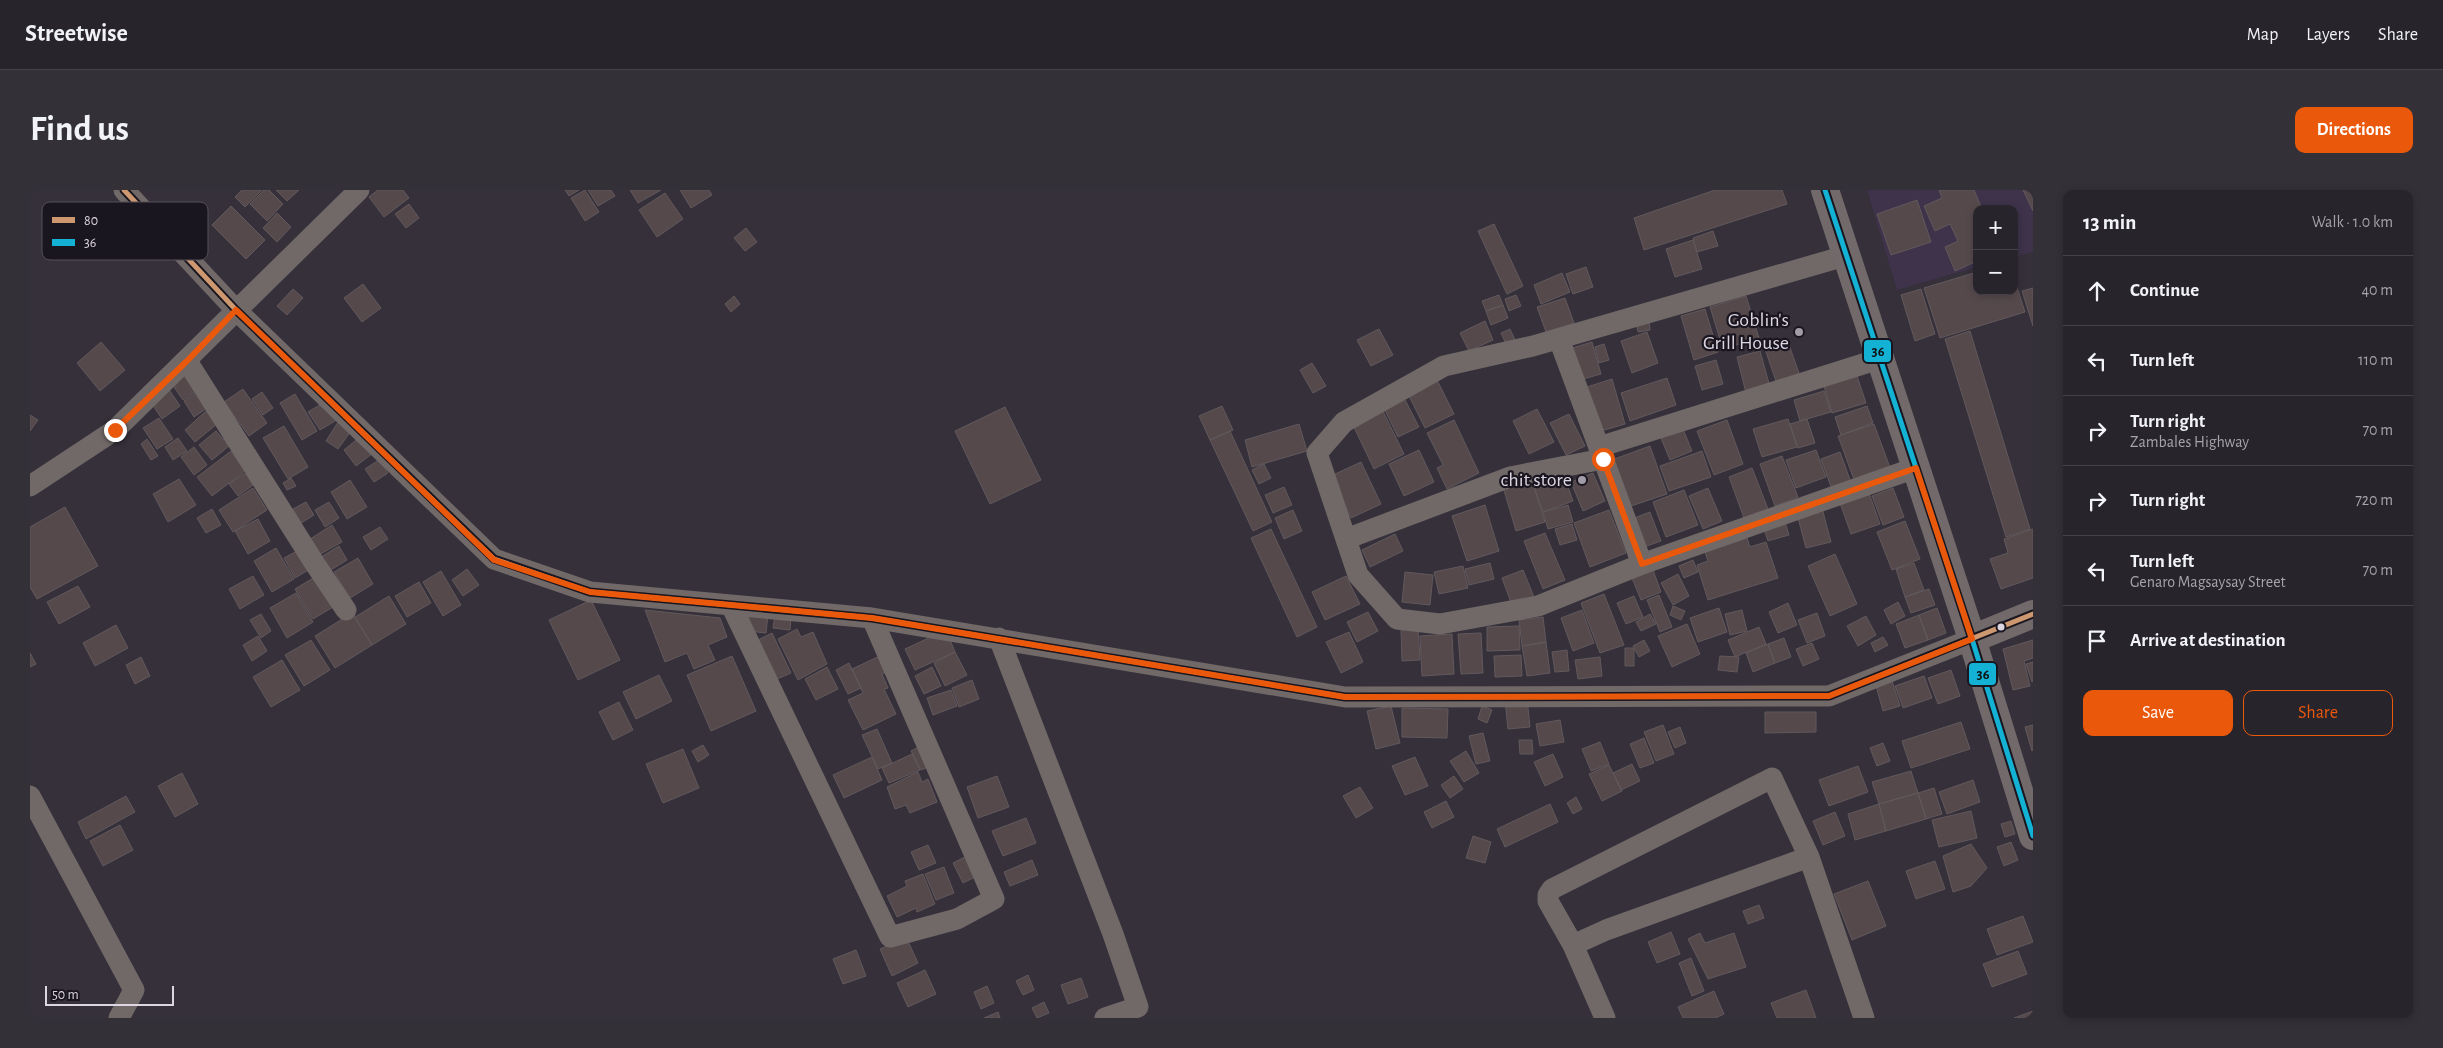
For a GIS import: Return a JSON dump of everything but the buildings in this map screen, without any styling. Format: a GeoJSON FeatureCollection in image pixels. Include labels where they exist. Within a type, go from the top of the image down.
{"type":"FeatureCollection","features":[{"type":"Feature","properties":{"kind":"main road"},"geometry":{"type":"LineString","coordinates":[[1825,190],[2031,824]]}},
{"type":"Feature","properties":{"kind":"main road"},"geometry":{"type":"LineString","coordinates":[[1972,639],[2033,614]]}},
{"type":"Feature","properties":{"kind":"street"},"geometry":{"type":"LineString","coordinates":[[124,190],[135,202]]}},
{"type":"Feature","properties":{"kind":"street"},"geometry":{"type":"LineString","coordinates":[[30,486],[115,430],[359,190]]}},
{"type":"Feature","properties":{"kind":"street"},"geometry":{"type":"LineString","coordinates":[[1845,256],[1559,339],[1444,366],[1344,422],[1317,453],[1358,575],[1397,619],[1440,624],[1538,606],[1642,564],[1916,468]]}},
{"type":"Feature","properties":{"kind":"street"},"geometry":{"type":"LineString","coordinates":[[189,260],[236,310],[494,560],[590,592],[872,618],[1345,697],[1714,698],[1829,696],[1972,639]]}},
{"type":"Feature","properties":{"kind":"street"},"geometry":{"type":"LineString","coordinates":[[1559,339],[1642,564]]}},
{"type":"Feature","properties":{"kind":"street"},"geometry":{"type":"LineString","coordinates":[[1346,539],[1510,477],[1601,453],[1879,359]]}},
{"type":"Feature","properties":{"kind":"street"},"geometry":{"type":"LineString","coordinates":[[187,361],[346,610]]}},
{"type":"Feature","properties":{"kind":"street"},"geometry":{"type":"LineString","coordinates":[[730,605],[890,937],[957,919],[994,899],[872,618]]}},
{"type":"Feature","properties":{"kind":"street"},"geometry":{"type":"LineString","coordinates":[[999,638],[1113,934],[1140,1012],[1105,1018]]}},
{"type":"Feature","properties":{"kind":"street"},"geometry":{"type":"LineString","coordinates":[[1605,1018],[1573,945],[1548,901],[1548,895],[1552,888],[1772,778],[1809,858],[1864,1018]]}},
{"type":"Feature","properties":{"kind":"street"},"geometry":{"type":"LineString","coordinates":[[30,796],[134,990],[119,1018]]}},
{"type":"Feature","properties":{"kind":"street"},"geometry":{"type":"LineString","coordinates":[[1573,945],[1606,930],[1809,858]]}},
{"type":"Feature","properties":{"kind":"shaded area"},"geometry":{"type":"Polygon","coordinates":[[[1867,190],[2033,190],[2033,252],[2018,256],[2018,205],[1973,205],[1973,268],[1897,290],[1867,190]]]}},
{"type":"Feature","properties":{"kind":"transit line","name":"80"},"geometry":{"type":"LineString","coordinates":[[124,190],[135,202]]}},
{"type":"Feature","properties":{"kind":"transit line","name":"36"},"geometry":{"type":"LineString","coordinates":[[1825,190],[1972,639],[2033,836]]}},
{"type":"Feature","properties":{"kind":"transit line","name":"80"},"geometry":{"type":"LineString","coordinates":[[189,260],[236,310],[494,559],[590,592],[872,618],[1345,697],[1829,696],[2033,614]]}},
{"type":"Feature","properties":{"kind":"place","name":"Goblin's Grill House"},"geometry":{"type":"Point","coordinates":[1799,332]}},
{"type":"Feature","properties":{"kind":"place","name":"chit store"},"geometry":{"type":"Point","coordinates":[1582,480]}},
{"type":"Feature","properties":{"kind":"route"},"geometry":{"type":"LineString","coordinates":[[115,430],[187,361],[236,310],[494,560],[590,592],[872,618],[1345,697],[1734,698],[1829,696],[1972,639],[1916,468],[1642,564],[1603,459]]}}]}
